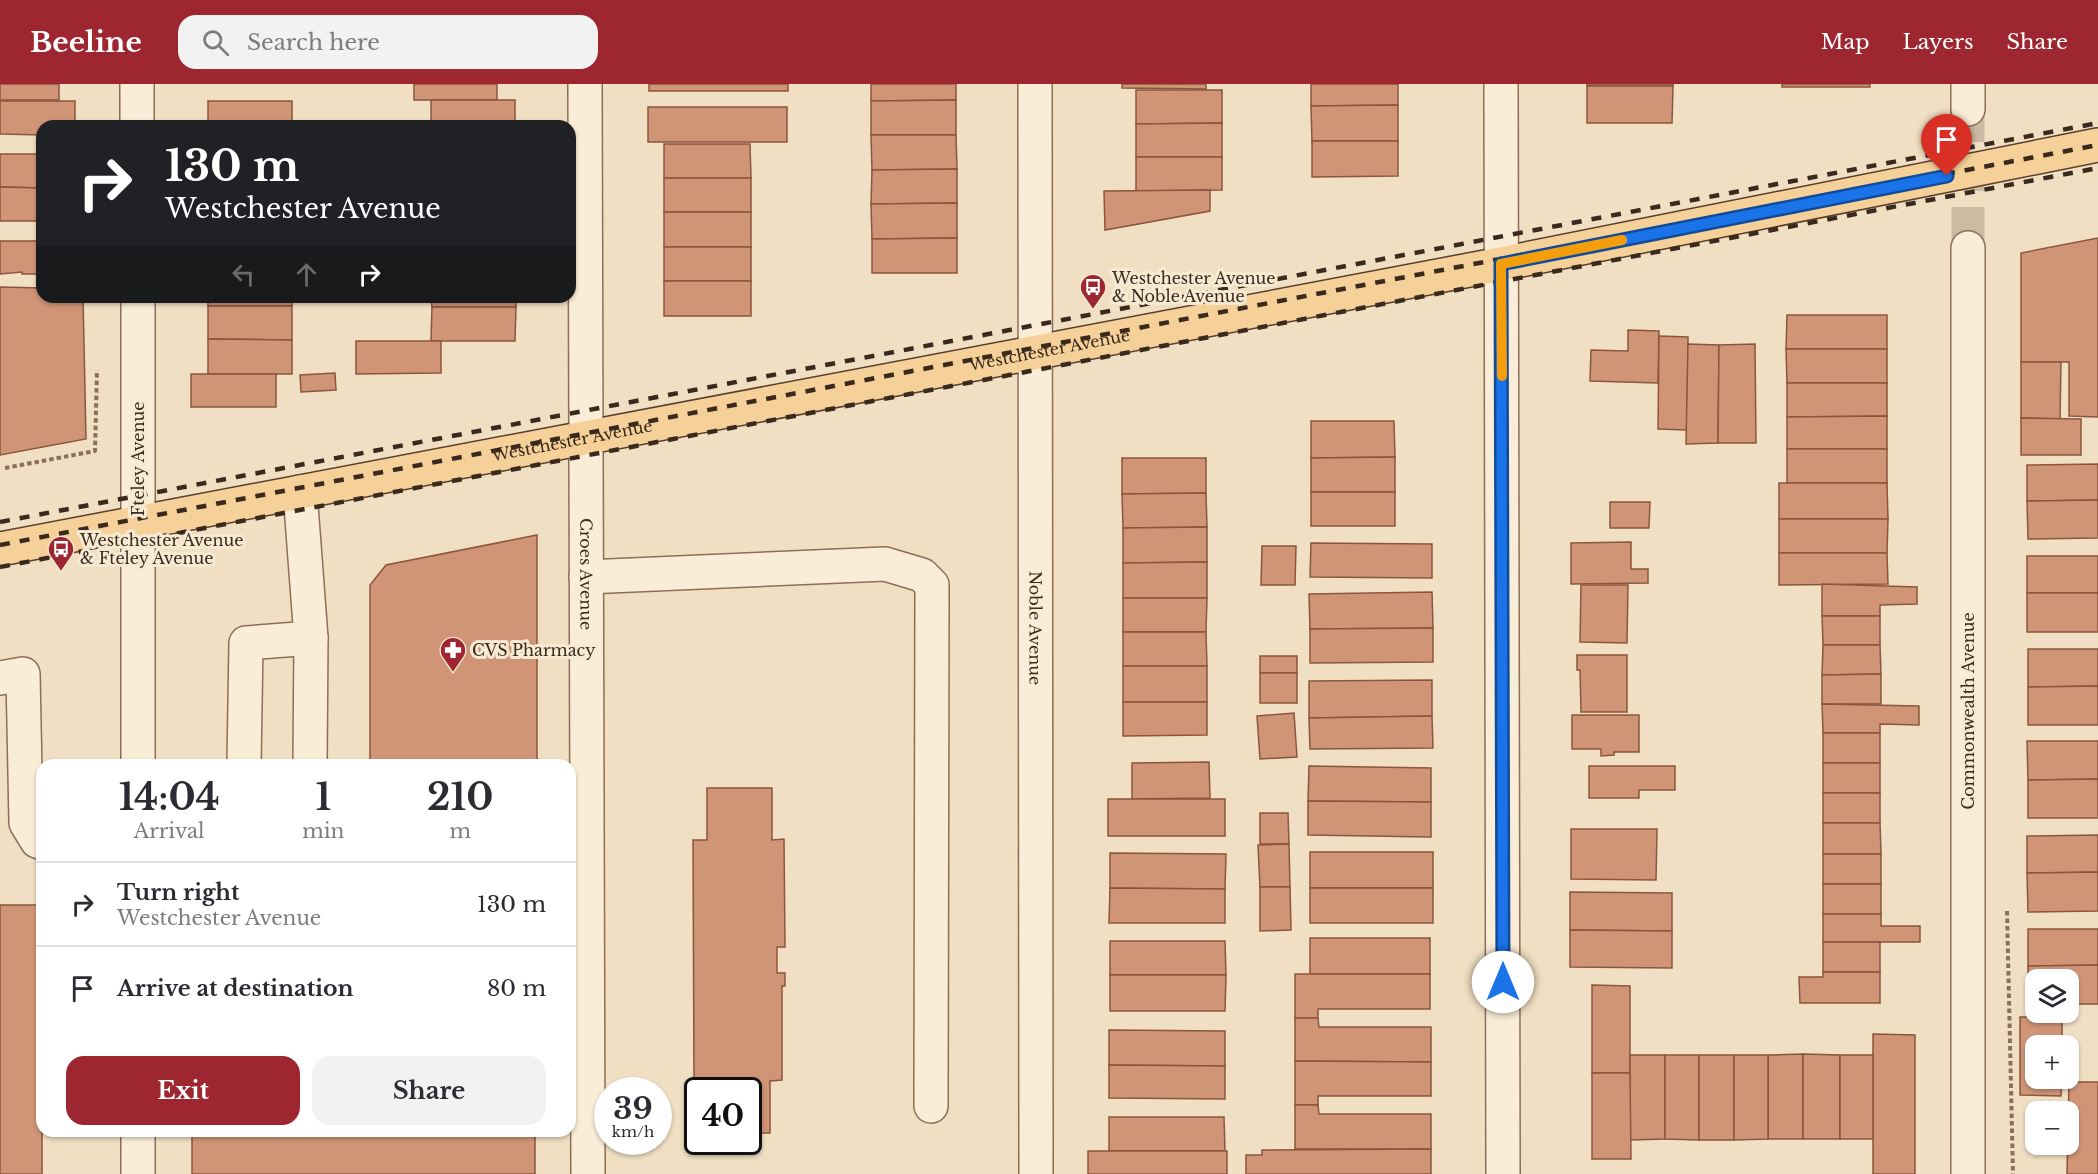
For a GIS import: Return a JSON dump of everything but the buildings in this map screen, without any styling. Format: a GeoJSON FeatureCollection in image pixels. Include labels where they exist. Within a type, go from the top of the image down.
{"type":"FeatureCollection","features":[{"type":"Feature","properties":{"kind":"main road","name":"Westchester Avenue"},"geometry":{"type":"LineString","coordinates":[[0,549],[1501,264],[2098,145]]}},
{"type":"Feature","properties":{"kind":"street"},"geometry":{"type":"LineString","coordinates":[[137,84],[137,120]]}},
{"type":"Feature","properties":{"kind":"street","name":"Croes Avenue"},"geometry":{"type":"LineString","coordinates":[[585,84],[586,577],[578,773],[588,1174]]}},
{"type":"Feature","properties":{"kind":"street","name":"Noble Avenue"},"geometry":{"type":"LineString","coordinates":[[1035,84],[1036,1174]]}},
{"type":"Feature","properties":{"kind":"street"},"geometry":{"type":"LineString","coordinates":[[1501,84],[1503,1174]]}},
{"type":"Feature","properties":{"kind":"street","name":"Commonwealth Avenue"},"geometry":{"type":"LineString","coordinates":[[1968,248],[1968,1174]]}},
{"type":"Feature","properties":{"kind":"street","name":"Fteley Avenue"},"geometry":{"type":"LineString","coordinates":[[138,303],[138,759]]}},
{"type":"Feature","properties":{"kind":"street"},"geometry":{"type":"LineString","coordinates":[[300,492],[311,638],[310,759]]}},
{"type":"Feature","properties":{"kind":"street"},"geometry":{"type":"LineString","coordinates":[[586,577],[885,564],[922,575],[932,585],[931,1106]]}},
{"type":"Feature","properties":{"kind":"street"},"geometry":{"type":"LineString","coordinates":[[244,759],[246,643],[311,638]]}},
{"type":"Feature","properties":{"kind":"street"},"geometry":{"type":"LineString","coordinates":[[0,678],[23,674],[28,825]]}},
{"type":"Feature","properties":{"kind":"street"},"geometry":{"type":"LineString","coordinates":[[138,1137],[138,1174]]}},
{"type":"Feature","properties":{"kind":"path"},"geometry":{"type":"LineString","coordinates":[[5,468],[95,451],[97,370]]}},
{"type":"Feature","properties":{"kind":"path"},"geometry":{"type":"LineString","coordinates":[[2007,902],[2013,1174]]}},
{"type":"Feature","properties":{"kind":"tunnel"},"geometry":{"type":"LineString","coordinates":[[1968,109],[1968,248]]}},
{"type":"Feature","properties":{"kind":"railway"},"geometry":{"type":"LineString","coordinates":[[0,522],[2098,123]]}},
{"type":"Feature","properties":{"kind":"railway"},"geometry":{"type":"LineString","coordinates":[[0,545],[2098,145]]}},
{"type":"Feature","properties":{"kind":"railway"},"geometry":{"type":"LineString","coordinates":[[0,567],[2098,168]]}},
{"type":"Feature","properties":{"kind":"slow traffic"},"geometry":{"type":"LineString","coordinates":[[1502,376],[1501,264],[1622,240]]}},
{"type":"Feature","properties":{"kind":"place","name":"Westchester Avenue & Noble Avenue"},"geometry":{"type":"Point","coordinates":[1093,310]}},
{"type":"Feature","properties":{"kind":"place","name":"Westchester Avenue & Fteley Avenue"},"geometry":{"type":"Point","coordinates":[61,572]}},
{"type":"Feature","properties":{"kind":"place","name":"CVS Pharmacy"},"geometry":{"type":"Point","coordinates":[453,673]}},
{"type":"Feature","properties":{"kind":"route"},"geometry":{"type":"LineString","coordinates":[[1503,982],[1501,264],[1947,176]]}}]}
